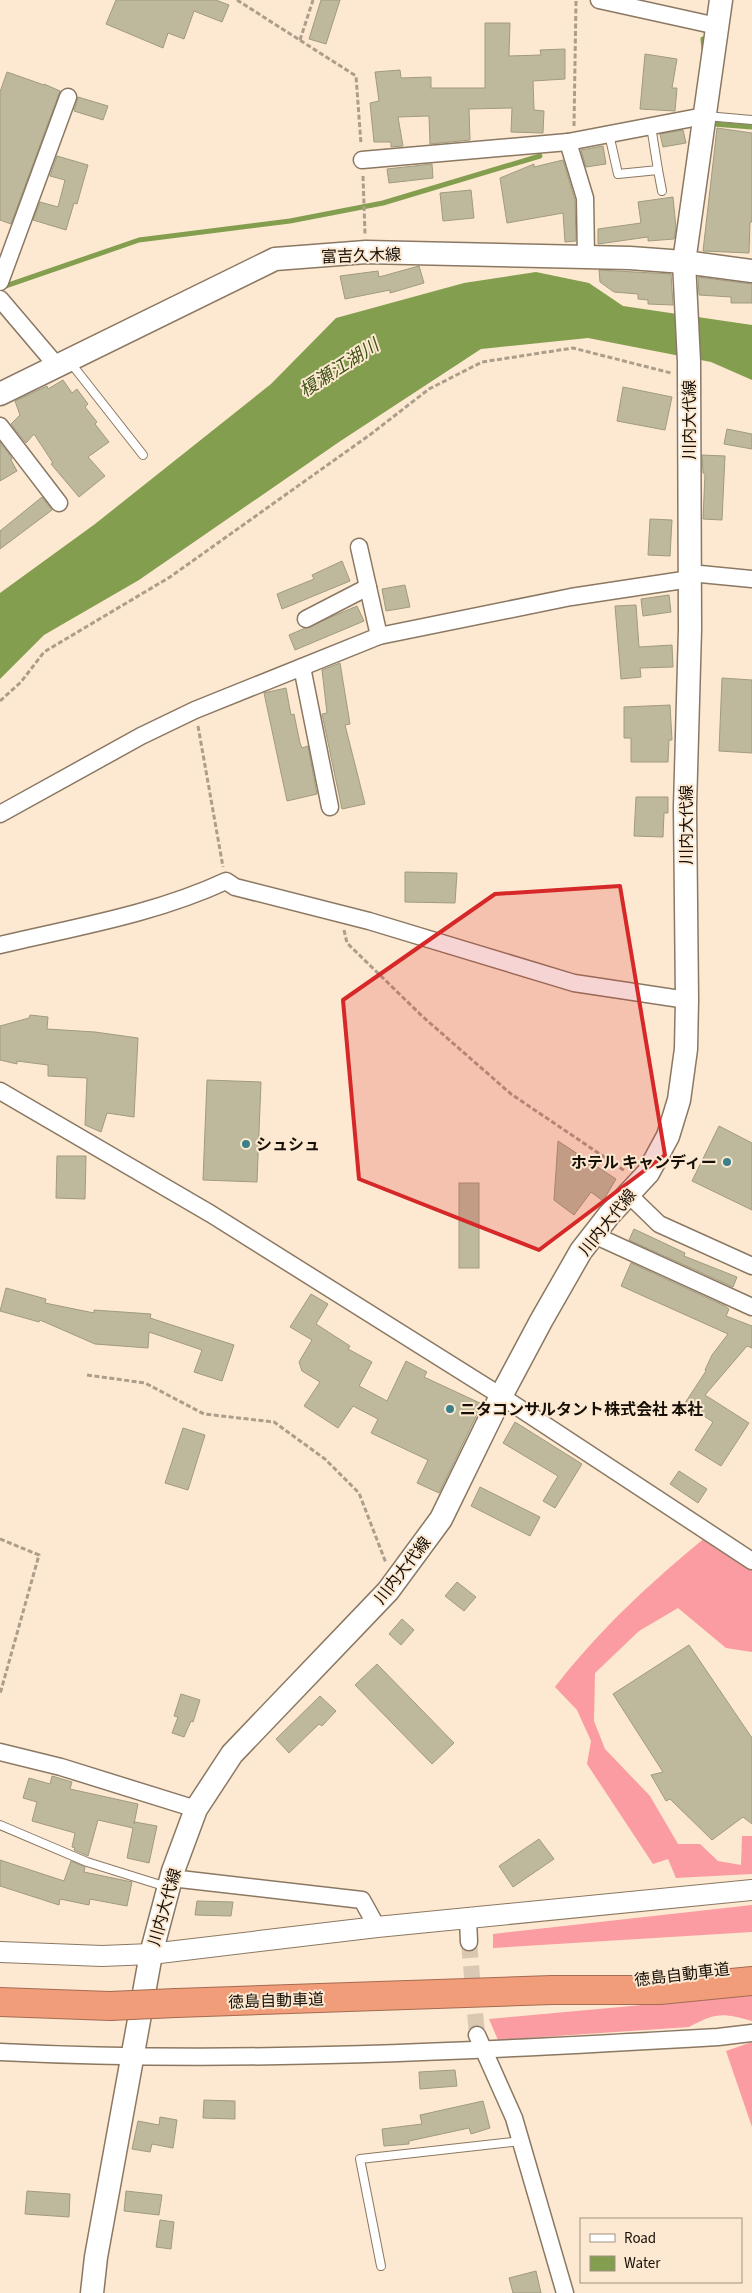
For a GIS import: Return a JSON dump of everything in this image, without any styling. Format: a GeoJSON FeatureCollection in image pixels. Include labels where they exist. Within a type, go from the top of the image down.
{"type":"FeatureCollection","features":[{"type":"Feature","properties":{"kind":"highway","name":"徳島自動車道"},"geometry":{"type":"LineString","coordinates":[[552,1990],[752,1965]]}},
{"type":"Feature","properties":{"kind":"highway","name":"徳島自動車道"},"geometry":{"type":"LineString","coordinates":[[0,2002],[110,2006],[552,1990],[660,1990],[752,1981]]}},
{"type":"Feature","properties":{"kind":"main road","name":"川内大代線"},"geometry":{"type":"LineString","coordinates":[[92,2293],[96,2257],[151,1954],[170,1883],[196,1808],[232,1754],[394,1582],[441,1519],[502,1396],[576,1259],[594,1235],[648,1173],[668,1136],[679,1100],[686,1049],[688,1000],[685,807],[690,576],[689,370],[684,262],[721,0]]}},
{"type":"Feature","properties":{"kind":"main road","name":"富吉久木線"},"geometry":{"type":"LineString","coordinates":[[0,394],[275,260],[366,252],[586,257],[684,262],[752,271]]}},
{"type":"Feature","properties":{"kind":"street"},"geometry":{"type":"LineString","coordinates":[[599,0],[717,26]]}},
{"type":"Feature","properties":{"kind":"street"},"geometry":{"type":"LineString","coordinates":[[0,282],[68,97]]}},
{"type":"Feature","properties":{"kind":"street"},"geometry":{"type":"LineString","coordinates":[[362,160],[571,142],[704,116]]}},
{"type":"Feature","properties":{"kind":"street"},"geometry":{"type":"LineString","coordinates":[[571,142],[586,198],[586,257]]}},
{"type":"Feature","properties":{"kind":"street"},"geometry":{"type":"LineString","coordinates":[[0,299],[63,363]]}},
{"type":"Feature","properties":{"kind":"street"},"geometry":{"type":"LineString","coordinates":[[0,426],[59,503]]}},
{"type":"Feature","properties":{"kind":"street"},"geometry":{"type":"LineString","coordinates":[[359,547],[379,636]]}},
{"type":"Feature","properties":{"kind":"street"},"geometry":{"type":"LineString","coordinates":[[0,814],[141,736],[195,710],[379,636],[571,597],[690,576],[752,579]]}},
{"type":"Feature","properties":{"kind":"street"},"geometry":{"type":"LineString","coordinates":[[306,618],[368,587]]}},
{"type":"Feature","properties":{"kind":"street"},"geometry":{"type":"LineString","coordinates":[[302,667],[330,807]]}},
{"type":"Feature","properties":{"kind":"street"},"geometry":{"type":"LineString","coordinates":[[0,945],[114,920],[203,892],[226,881],[235,887],[369,921],[574,983],[688,1000]]}},
{"type":"Feature","properties":{"kind":"street"},"geometry":{"type":"LineString","coordinates":[[0,1090],[211,1214],[502,1396],[752,1561]]}},
{"type":"Feature","properties":{"kind":"street"},"geometry":{"type":"LineString","coordinates":[[634,1188],[659,1224],[752,1266]]}},
{"type":"Feature","properties":{"kind":"street"},"geometry":{"type":"LineString","coordinates":[[594,1235],[752,1307]]}},
{"type":"Feature","properties":{"kind":"street"},"geometry":{"type":"LineString","coordinates":[[0,1752],[61,1767],[196,1808]]}},
{"type":"Feature","properties":{"kind":"street"},"geometry":{"type":"LineString","coordinates":[[170,1883],[362,1900],[377,1926]]}},
{"type":"Feature","properties":{"kind":"street"},"geometry":{"type":"LineString","coordinates":[[0,1952],[102,1956],[151,1954],[377,1926],[468,1919],[752,1890]]}},
{"type":"Feature","properties":{"kind":"street"},"geometry":{"type":"LineString","coordinates":[[468,1919],[470,1942]]}},
{"type":"Feature","properties":{"kind":"street"},"geometry":{"type":"LineString","coordinates":[[0,2052],[132,2057],[266,2058],[483,2051],[718,2037],[752,2033]]}},
{"type":"Feature","properties":{"kind":"street"},"geometry":{"type":"LineString","coordinates":[[477,2035],[514,2118],[565,2293]]}},
{"type":"Feature","properties":{"kind":"lane"},"geometry":{"type":"LineString","coordinates":[[704,116],[752,120]]}},
{"type":"Feature","properties":{"kind":"lane"},"geometry":{"type":"LineString","coordinates":[[651,126],[662,191]]}},
{"type":"Feature","properties":{"kind":"lane"},"geometry":{"type":"LineString","coordinates":[[609,134],[618,174],[658,170]]}},
{"type":"Feature","properties":{"kind":"lane"},"geometry":{"type":"LineString","coordinates":[[63,363],[143,455]]}},
{"type":"Feature","properties":{"kind":"lane"},"geometry":{"type":"LineString","coordinates":[[0,1824],[87,1862],[170,1883]]}},
{"type":"Feature","properties":{"kind":"lane"},"geometry":{"type":"LineString","coordinates":[[381,2266],[360,2158],[521,2141]]}},
{"type":"Feature","properties":{"kind":"path"},"geometry":{"type":"LineString","coordinates":[[237,0],[356,76],[364,212]]}},
{"type":"Feature","properties":{"kind":"path"},"geometry":{"type":"LineString","coordinates":[[300,40],[313,0]]}},
{"type":"Feature","properties":{"kind":"path"},"geometry":{"type":"LineString","coordinates":[[571,142],[576,0]]}},
{"type":"Feature","properties":{"kind":"path"},"geometry":{"type":"LineString","coordinates":[[0,701],[21,682],[44,652],[170,577],[371,434],[429,389],[482,362],[573,348],[627,363],[689,370]]}},
{"type":"Feature","properties":{"kind":"path"},"geometry":{"type":"LineString","coordinates":[[195,710],[226,881]]}},
{"type":"Feature","properties":{"kind":"path"},"geometry":{"type":"LineString","coordinates":[[340,915],[347,943],[422,1016],[511,1094],[634,1188]]}},
{"type":"Feature","properties":{"kind":"path"},"geometry":{"type":"LineString","coordinates":[[87,1375],[145,1383],[204,1414],[274,1422],[325,1459],[359,1493],[394,1582]]}},
{"type":"Feature","properties":{"kind":"path"},"geometry":{"type":"LineString","coordinates":[[0,1539],[38,1555],[0,1694]]}},
{"type":"Feature","properties":{"kind":"highlighted area"},"geometry":{"type":"Polygon","coordinates":[[[620,886],[665,1155],[539,1250],[359,1179],[343,1000],[495,894],[620,886]]]}},
{"type":"Feature","properties":{"kind":"shaded area"},"geometry":{"type":"Polygon","coordinates":[[[706,1537],[752,1569],[752,1652],[726,1648],[678,1608],[639,1631],[595,1673],[594,1721],[605,1749],[650,1796],[678,1844],[700,1844],[718,1861],[741,1865],[742,1836],[752,1836],[752,1874],[676,1878],[668,1859],[653,1864],[587,1764],[591,1741],[577,1710],[555,1687],[626,1608],[706,1537]]]}},
{"type":"Feature","properties":{"kind":"shaded area"},"geometry":{"type":"Polygon","coordinates":[[[752,1905],[752,1932],[493,1948],[493,1934],[752,1905]]]}},
{"type":"Feature","properties":{"kind":"shaded area"},"geometry":{"type":"Polygon","coordinates":[[[752,1995],[752,2021],[720,2015],[713,2016],[689,2027],[498,2040],[489,2019],[752,1995]]]}},
{"type":"Feature","properties":{"kind":"shaded area"},"geometry":{"type":"Polygon","coordinates":[[[752,2042],[752,2127],[726,2051],[752,2042]]]}},
{"type":"Feature","properties":{"kind":"water","name":"榎瀬江湖川"},"geometry":{"type":"Polygon","coordinates":[[[536,272],[589,283],[623,306],[752,325],[752,380],[711,362],[588,338],[481,349],[339,442],[139,580],[44,635],[0,679],[0,593],[95,524],[271,384],[336,318],[464,283],[536,272]]]}},
{"type":"Feature","properties":{"kind":"building"},"geometry":{"type":"Polygon","coordinates":[[[116,0],[216,0],[229,5],[222,22],[194,11],[184,39],[168,33],[163,48],[106,24],[116,0]]]}},
{"type":"Feature","properties":{"kind":"building"},"geometry":{"type":"Polygon","coordinates":[[[321,0],[340,0],[326,44],[309,39],[321,0]]]}},
{"type":"Feature","properties":{"kind":"building"},"geometry":{"type":"Polygon","coordinates":[[[485,23],[510,23],[509,56],[541,55],[540,50],[565,49],[565,79],[533,81],[534,110],[544,111],[543,133],[511,132],[512,108],[469,109],[470,140],[430,144],[429,116],[398,117],[403,146],[391,147],[391,142],[374,142],[370,103],[379,101],[375,72],[400,70],[401,78],[431,77],[431,88],[485,88],[485,23]]]}},
{"type":"Feature","properties":{"kind":"building"},"geometry":{"type":"Polygon","coordinates":[[[645,54],[677,59],[672,88],[677,88],[675,111],[640,109],[645,54]]]}},
{"type":"Feature","properties":{"kind":"building"},"geometry":{"type":"Polygon","coordinates":[[[7,72],[60,91],[11,224],[0,220],[0,92],[7,72]]]}},
{"type":"Feature","properties":{"kind":"building"},"geometry":{"type":"Polygon","coordinates":[[[78,97],[108,106],[103,120],[74,111],[78,97]]]}},
{"type":"Feature","properties":{"kind":"building"},"geometry":{"type":"Polygon","coordinates":[[[717,128],[752,133],[752,222],[750,222],[749,253],[703,251],[717,128]]]}},
{"type":"Feature","properties":{"kind":"building"},"geometry":{"type":"Polygon","coordinates":[[[683,130],[686,143],[663,147],[660,134],[683,130]]]}},
{"type":"Feature","properties":{"kind":"building"},"geometry":{"type":"Polygon","coordinates":[[[603,146],[606,164],[586,167],[581,150],[603,146]]]}},
{"type":"Feature","properties":{"kind":"building"},"geometry":{"type":"Polygon","coordinates":[[[57,156],[88,165],[77,204],[74,203],[66,230],[33,220],[40,202],[58,207],[65,180],[50,176],[57,156]]]}},
{"type":"Feature","properties":{"kind":"building"},"geometry":{"type":"Polygon","coordinates":[[[563,160],[575,200],[576,241],[565,242],[563,213],[507,223],[500,178],[534,164],[534,167],[563,160]]]}},
{"type":"Feature","properties":{"kind":"building"},"geometry":{"type":"Polygon","coordinates":[[[432,164],[433,178],[389,183],[387,169],[432,164]]]}},
{"type":"Feature","properties":{"kind":"building"},"geometry":{"type":"Polygon","coordinates":[[[471,190],[474,218],[443,221],[440,193],[471,190]]]}},
{"type":"Feature","properties":{"kind":"building"},"geometry":{"type":"Polygon","coordinates":[[[673,197],[676,228],[674,239],[648,241],[648,237],[598,244],[598,229],[641,223],[638,202],[673,197]]]}},
{"type":"Feature","properties":{"kind":"building"},"geometry":{"type":"Polygon","coordinates":[[[419,266],[424,283],[390,293],[390,290],[345,299],[340,276],[378,271],[379,277],[419,266]]]}},
{"type":"Feature","properties":{"kind":"building"},"geometry":{"type":"Polygon","coordinates":[[[599,270],[671,274],[673,305],[648,304],[648,300],[638,299],[638,294],[614,292],[600,282],[599,270]]]}},
{"type":"Feature","properties":{"kind":"building"},"geometry":{"type":"Polygon","coordinates":[[[698,277],[752,284],[752,303],[731,303],[731,297],[699,295],[698,277]]]}},
{"type":"Feature","properties":{"kind":"building"},"geometry":{"type":"Polygon","coordinates":[[[63,380],[72,393],[77,389],[88,404],[85,407],[97,422],[95,424],[109,442],[88,457],[105,476],[79,497],[51,464],[53,463],[34,434],[26,443],[11,424],[20,415],[15,401],[47,386],[48,389],[63,380]]]}},
{"type":"Feature","properties":{"kind":"building"},"geometry":{"type":"Polygon","coordinates":[[[623,387],[672,397],[665,430],[617,421],[623,387]]]}},
{"type":"Feature","properties":{"kind":"building"},"geometry":{"type":"Polygon","coordinates":[[[727,429],[752,434],[752,449],[724,444],[727,429]]]}},
{"type":"Feature","properties":{"kind":"building"},"geometry":{"type":"Polygon","coordinates":[[[0,442],[12,458],[11,460],[17,471],[0,481],[0,442]]]}},
{"type":"Feature","properties":{"kind":"building"},"geometry":{"type":"Polygon","coordinates":[[[702,455],[725,456],[722,520],[703,519],[705,474],[703,473],[702,455]]]}},
{"type":"Feature","properties":{"kind":"building"},"geometry":{"type":"Polygon","coordinates":[[[42,497],[52,510],[0,549],[0,531],[42,497]]]}},
{"type":"Feature","properties":{"kind":"building"},"geometry":{"type":"Polygon","coordinates":[[[650,519],[672,520],[670,556],[648,555],[650,519]]]}},
{"type":"Feature","properties":{"kind":"building"},"geometry":{"type":"Polygon","coordinates":[[[342,561],[350,581],[282,609],[277,594],[314,579],[312,575],[342,561]]]}},
{"type":"Feature","properties":{"kind":"building"},"geometry":{"type":"Polygon","coordinates":[[[405,585],[410,607],[386,611],[382,589],[405,585]]]}},
{"type":"Feature","properties":{"kind":"building"},"geometry":{"type":"Polygon","coordinates":[[[669,595],[671,612],[643,616],[641,599],[669,595]]]}},
{"type":"Feature","properties":{"kind":"building"},"geometry":{"type":"Polygon","coordinates":[[[636,605],[639,647],[672,645],[673,667],[640,668],[641,677],[621,679],[615,606],[636,605]]]}},
{"type":"Feature","properties":{"kind":"building"},"geometry":{"type":"Polygon","coordinates":[[[357,606],[364,621],[295,650],[289,635],[357,606]]]}},
{"type":"Feature","properties":{"kind":"building"},"geometry":{"type":"Polygon","coordinates":[[[340,663],[350,724],[345,725],[365,804],[342,809],[322,714],[327,713],[322,670],[340,663]]]}},
{"type":"Feature","properties":{"kind":"building"},"geometry":{"type":"Polygon","coordinates":[[[722,678],[752,680],[752,753],[719,751],[722,678]]]}},
{"type":"Feature","properties":{"kind":"building"},"geometry":{"type":"Polygon","coordinates":[[[286,688],[291,715],[294,714],[300,743],[302,748],[308,746],[317,794],[287,801],[264,693],[286,688]]]}},
{"type":"Feature","properties":{"kind":"building"},"geometry":{"type":"Polygon","coordinates":[[[670,705],[672,740],[669,740],[668,762],[631,762],[631,738],[624,738],[624,707],[670,705]]]}},
{"type":"Feature","properties":{"kind":"building"},"geometry":{"type":"Polygon","coordinates":[[[636,797],[668,797],[668,813],[664,813],[663,837],[634,836],[636,797]]]}},
{"type":"Feature","properties":{"kind":"building"},"geometry":{"type":"Polygon","coordinates":[[[405,872],[457,873],[455,903],[405,902],[405,872]]]}},
{"type":"Feature","properties":{"kind":"building"},"geometry":{"type":"Polygon","coordinates":[[[30,1015],[48,1017],[47,1029],[95,1032],[138,1038],[134,1117],[107,1113],[101,1132],[85,1125],[87,1078],[48,1076],[48,1065],[17,1061],[17,1064],[0,1060],[0,1026],[29,1018],[30,1015]]]}},
{"type":"Feature","properties":{"kind":"building"},"geometry":{"type":"Polygon","coordinates":[[[207,1080],[261,1082],[257,1182],[203,1180],[207,1080]]]}},
{"type":"Feature","properties":{"kind":"building","name":"ホテル キャンディー"},"geometry":{"type":"Polygon","coordinates":[[[719,1126],[752,1143],[752,1210],[692,1181],[719,1126]]]}},
{"type":"Feature","properties":{"kind":"building"},"geometry":{"type":"Polygon","coordinates":[[[558,1141],[616,1179],[603,1201],[591,1192],[574,1215],[554,1200],[558,1141]]]}},
{"type":"Feature","properties":{"kind":"building"},"geometry":{"type":"Polygon","coordinates":[[[57,1156],[86,1156],[85,1199],[56,1198],[57,1156]]]}},
{"type":"Feature","properties":{"kind":"building"},"geometry":{"type":"Polygon","coordinates":[[[459,1183],[479,1183],[479,1268],[459,1268],[459,1183]]]}},
{"type":"Feature","properties":{"kind":"building"},"geometry":{"type":"Polygon","coordinates":[[[634,1229],[685,1253],[684,1256],[737,1277],[733,1287],[629,1240],[634,1229]]]}},
{"type":"Feature","properties":{"kind":"building"},"geometry":{"type":"Polygon","coordinates":[[[631,1263],[725,1306],[729,1309],[726,1316],[752,1326],[752,1348],[747,1346],[705,1395],[749,1423],[721,1466],[695,1450],[713,1422],[693,1409],[689,1414],[681,1409],[706,1371],[712,1355],[728,1334],[621,1286],[631,1263]]]}},
{"type":"Feature","properties":{"kind":"building"},"geometry":{"type":"Polygon","coordinates":[[[6,1288],[46,1299],[45,1303],[94,1313],[94,1310],[151,1314],[150,1318],[234,1345],[222,1381],[194,1372],[202,1350],[149,1332],[148,1348],[95,1344],[40,1320],[39,1322],[0,1311],[6,1288]]]}},
{"type":"Feature","properties":{"kind":"building"},"geometry":{"type":"Polygon","coordinates":[[[311,1294],[328,1304],[316,1324],[350,1346],[348,1349],[372,1362],[359,1386],[387,1401],[406,1361],[427,1372],[424,1377],[482,1404],[439,1493],[417,1483],[428,1460],[371,1433],[378,1419],[353,1406],[338,1428],[304,1406],[320,1382],[302,1371],[299,1362],[312,1340],[290,1327],[311,1294]]]}},
{"type":"Feature","properties":{"kind":"building"},"geometry":{"type":"Polygon","coordinates":[[[515,1422],[582,1464],[555,1508],[543,1501],[558,1476],[503,1443],[515,1422]]]}},
{"type":"Feature","properties":{"kind":"building"},"geometry":{"type":"Polygon","coordinates":[[[183,1428],[205,1435],[188,1490],[165,1483],[183,1428]]]}},
{"type":"Feature","properties":{"kind":"building"},"geometry":{"type":"Polygon","coordinates":[[[679,1471],[707,1489],[698,1503],[670,1484],[679,1471]]]}},
{"type":"Feature","properties":{"kind":"building"},"geometry":{"type":"Polygon","coordinates":[[[480,1487],[540,1517],[530,1536],[471,1506],[480,1487]]]}},
{"type":"Feature","properties":{"kind":"building"},"geometry":{"type":"Polygon","coordinates":[[[457,1582],[476,1597],[464,1611],[445,1596],[457,1582]]]}},
{"type":"Feature","properties":{"kind":"building"},"geometry":{"type":"Polygon","coordinates":[[[402,1619],[414,1630],[401,1645],[389,1634],[402,1619]]]}},
{"type":"Feature","properties":{"kind":"building"},"geometry":{"type":"Polygon","coordinates":[[[689,1645],[752,1738],[752,1824],[743,1817],[712,1840],[670,1799],[666,1801],[651,1775],[663,1772],[613,1694],[689,1645]]]}},
{"type":"Feature","properties":{"kind":"building"},"geometry":{"type":"Polygon","coordinates":[[[377,1664],[454,1743],[432,1764],[355,1685],[377,1664]]]}},
{"type":"Feature","properties":{"kind":"building"},"geometry":{"type":"Polygon","coordinates":[[[181,1694],[200,1700],[193,1722],[191,1721],[184,1737],[172,1733],[178,1717],[174,1716],[181,1694]]]}},
{"type":"Feature","properties":{"kind":"building"},"geometry":{"type":"Polygon","coordinates":[[[320,1696],[336,1711],[322,1726],[319,1724],[289,1753],[276,1739],[320,1696]]]}},
{"type":"Feature","properties":{"kind":"building"},"geometry":{"type":"Polygon","coordinates":[[[52,1776],[72,1782],[70,1789],[138,1804],[134,1824],[135,1822],[157,1826],[149,1863],[127,1858],[133,1828],[98,1820],[88,1856],[74,1850],[75,1848],[72,1847],[75,1833],[32,1821],[37,1802],[23,1798],[29,1778],[50,1784],[52,1776]]]}},
{"type":"Feature","properties":{"kind":"building"},"geometry":{"type":"Polygon","coordinates":[[[539,1839],[554,1859],[513,1887],[499,1866],[539,1839]]]}},
{"type":"Feature","properties":{"kind":"building"},"geometry":{"type":"Polygon","coordinates":[[[0,1860],[64,1881],[71,1861],[85,1867],[84,1872],[132,1882],[127,1906],[90,1899],[89,1905],[60,1899],[59,1905],[0,1886],[0,1860]]]}},
{"type":"Feature","properties":{"kind":"building"},"geometry":{"type":"Polygon","coordinates":[[[197,1901],[233,1902],[231,1916],[195,1915],[197,1901]]]}},
{"type":"Feature","properties":{"kind":"building"},"geometry":{"type":"Polygon","coordinates":[[[455,2070],[457,2086],[420,2089],[419,2072],[455,2070]]]}},
{"type":"Feature","properties":{"kind":"building"},"geometry":{"type":"Polygon","coordinates":[[[204,2100],[235,2101],[235,2119],[203,2118],[204,2100]]]}},
{"type":"Feature","properties":{"kind":"building"},"geometry":{"type":"Polygon","coordinates":[[[483,2101],[490,2128],[471,2134],[469,2128],[409,2141],[409,2144],[384,2146],[382,2129],[422,2124],[420,2115],[483,2101]]]}},
{"type":"Feature","properties":{"kind":"building"},"geometry":{"type":"Polygon","coordinates":[[[160,2117],[177,2120],[173,2148],[152,2144],[150,2152],[132,2149],[138,2121],[159,2125],[160,2117]]]}},
{"type":"Feature","properties":{"kind":"building"},"geometry":{"type":"Polygon","coordinates":[[[27,2191],[70,2194],[69,2217],[25,2214],[27,2191]]]}},
{"type":"Feature","properties":{"kind":"building"},"geometry":{"type":"Polygon","coordinates":[[[126,2191],[162,2195],[159,2215],[124,2211],[126,2191]]]}},
{"type":"Feature","properties":{"kind":"building"},"geometry":{"type":"Polygon","coordinates":[[[160,2220],[174,2222],[171,2249],[156,2247],[160,2220]]]}},
{"type":"Feature","properties":{"kind":"building"},"geometry":{"type":"Polygon","coordinates":[[[536,2271],[541,2293],[513,2293],[509,2278],[536,2271]]]}},
{"type":"Feature","properties":{"kind":"waterway"},"geometry":{"type":"LineString","coordinates":[[703,39],[704,49]]}},
{"type":"Feature","properties":{"kind":"waterway"},"geometry":{"type":"LineString","coordinates":[[713,124],[752,127]]}},
{"type":"Feature","properties":{"kind":"waterway"},"geometry":{"type":"LineString","coordinates":[[0,288],[139,240],[290,221],[383,203],[540,156]]}},
{"type":"Feature","properties":{"kind":"tunnel"},"geometry":{"type":"LineString","coordinates":[[469,1942],[477,2035]]}},
{"type":"Feature","properties":{"kind":"place","name":"シュシュ"},"geometry":{"type":"Point","coordinates":[246,1144]}},
{"type":"Feature","properties":{"kind":"place","name":"ホテル キャンディー"},"geometry":{"type":"Point","coordinates":[727,1162]}},
{"type":"Feature","properties":{"kind":"place","name":"ニタコンサルタント株式会社 本社"},"geometry":{"type":"Point","coordinates":[450,1409]}}]}
